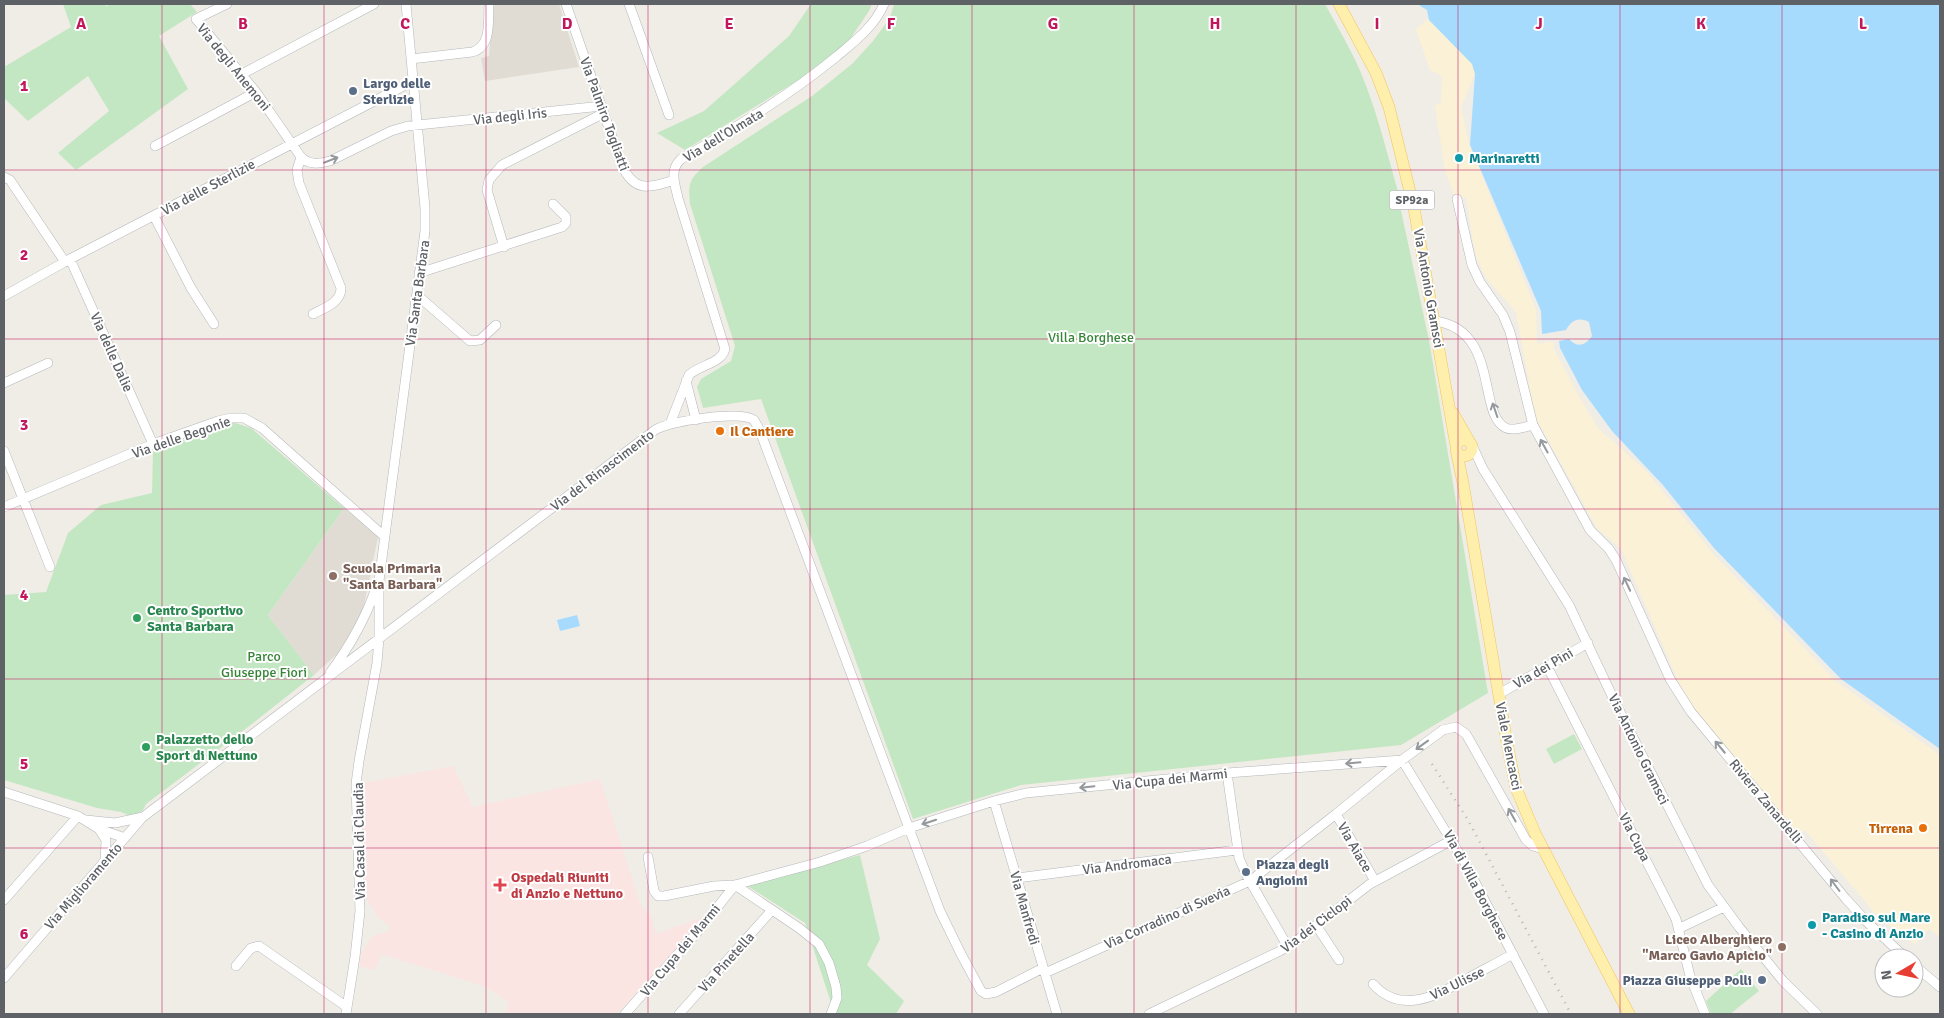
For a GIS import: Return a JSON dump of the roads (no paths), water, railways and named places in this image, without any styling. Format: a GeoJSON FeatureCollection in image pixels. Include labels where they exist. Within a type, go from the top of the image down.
{"type":"FeatureCollection","features":[{"type":"Feature","properties":{"kind":"main road","name":"Via Antonio Gramsci"},"geometry":{"type":"LineString","coordinates":[[1340,4],[1376,72],[1389,107],[1414,208],[1456,448]]}},
{"type":"Feature","properties":{"kind":"main road","name":"Via Antonio Gramsci"},"geometry":{"type":"LineString","coordinates":[[1450,407],[1469,449]]}},
{"type":"Feature","properties":{"kind":"main road"},"geometry":{"type":"LineString","coordinates":[[1456,448],[1460,455],[1469,449]]}},
{"type":"Feature","properties":{"kind":"main road","name":"Viale Mencacci"},"geometry":{"type":"LineString","coordinates":[[1456,448],[1515,786],[1543,849],[1629,1014]]}},
{"type":"Feature","properties":{"kind":"main road","name":"Viale Mencacci"},"geometry":{"type":"LineString","coordinates":[[1463,483],[1469,449]]}},
{"type":"Feature","properties":{"kind":"street","name":"Via degli Anemoni"},"geometry":{"type":"LineString","coordinates":[[227,4],[196,19],[256,92],[301,157]]}},
{"type":"Feature","properties":{"kind":"street"},"geometry":{"type":"LineString","coordinates":[[242,74],[374,4]]}},
{"type":"Feature","properties":{"kind":"street","name":"Via Santa Barbara"},"geometry":{"type":"LineString","coordinates":[[379,638],[379,581],[420,273],[425,221],[406,4]]}},
{"type":"Feature","properties":{"kind":"street"},"geometry":{"type":"LineString","coordinates":[[411,59],[472,52],[482,47],[486,37],[489,4]]}},
{"type":"Feature","properties":{"kind":"street","name":"Via Palmiro Togliatti"},"geometry":{"type":"LineString","coordinates":[[566,4],[621,163],[630,179],[639,186],[648,187],[674,180]]}},
{"type":"Feature","properties":{"kind":"street"},"geometry":{"type":"LineString","coordinates":[[629,4],[669,115]]}},
{"type":"Feature","properties":{"kind":"street","name":"Via dell'Olmata"},"geometry":{"type":"LineString","coordinates":[[686,380],[691,372],[722,356],[725,347],[674,180],[674,170],[679,161],[755,116],[809,78],[864,34],[876,19],[884,4]]}},
{"type":"Feature","properties":{"kind":"street","name":"Via delle Sterlizie"},"geometry":{"type":"LineString","coordinates":[[4,296],[67,261],[413,81]]}},
{"type":"Feature","properties":{"kind":"street"},"geometry":{"type":"LineString","coordinates":[[155,146],[256,92]]}},
{"type":"Feature","properties":{"kind":"street"},"geometry":{"type":"LineString","coordinates":[[504,246],[487,190],[488,182],[496,170],[508,161],[603,109]]}},
{"type":"Feature","properties":{"kind":"street","name":"Via degli Iris"},"geometry":{"type":"LineString","coordinates":[[301,157],[312,163],[326,162],[391,131],[417,125],[603,109]]}},
{"type":"Feature","properties":{"kind":"street"},"geometry":{"type":"LineString","coordinates":[[301,157],[297,170],[299,183],[341,288],[340,297],[336,301],[312,314]]}},
{"type":"Feature","properties":{"kind":"street","name":"Via delle Dalie"},"geometry":{"type":"LineString","coordinates":[[4,178],[10,180],[67,261],[154,444]]}},
{"type":"Feature","properties":{"kind":"street","name":"Riviera Zanardelli"},"geometry":{"type":"LineString","coordinates":[[1457,199],[1472,265],[1480,282],[1498,306],[1507,324],[1533,425],[1590,530],[1614,557],[1672,682],[1688,708],[1846,899],[1895,948]]}},
{"type":"Feature","properties":{"kind":"street"},"geometry":{"type":"LineString","coordinates":[[420,273],[564,226],[566,217],[553,204]]}},
{"type":"Feature","properties":{"kind":"street"},"geometry":{"type":"LineString","coordinates":[[154,216],[191,288],[214,324]]}},
{"type":"Feature","properties":{"kind":"street"},"geometry":{"type":"LineString","coordinates":[[416,295],[470,341],[482,339],[496,325]]}},
{"type":"Feature","properties":{"kind":"street"},"geometry":{"type":"LineString","coordinates":[[1435,321],[1444,322],[1456,328],[1464,334],[1475,348],[1495,412],[1501,423],[1511,429],[1533,425]]}},
{"type":"Feature","properties":{"kind":"street"},"geometry":{"type":"LineString","coordinates":[[4,383],[48,363]]}},
{"type":"Feature","properties":{"kind":"street"},"geometry":{"type":"LineString","coordinates":[[686,380],[696,420]]}},
{"type":"Feature","properties":{"kind":"street"},"geometry":{"type":"LineString","coordinates":[[670,424],[686,380]]}},
{"type":"Feature","properties":{"kind":"street","name":"Via del Rinascimento"},"geometry":{"type":"LineString","coordinates":[[4,792],[82,818],[115,823],[143,817],[651,433],[670,424],[742,415],[750,417],[757,424],[909,828]]}},
{"type":"Feature","properties":{"kind":"street","name":"Via delle Begonie"},"geometry":{"type":"LineString","coordinates":[[4,507],[154,444],[225,420],[238,418],[250,420],[262,428],[385,537]]}},
{"type":"Feature","properties":{"kind":"street","name":"Via Antonio Gramsci"},"geometry":{"type":"LineString","coordinates":[[1469,449],[1569,604],[1614,700],[1700,871],[1724,907],[1783,980],[1817,1014]]}},
{"type":"Feature","properties":{"kind":"street"},"geometry":{"type":"LineString","coordinates":[[4,451],[50,567]]}},
{"type":"Feature","properties":{"kind":"street","name":"Via Santa Barbara"},"geometry":{"type":"LineString","coordinates":[[322,682],[349,647],[359,630],[379,581]]}},
{"type":"Feature","properties":{"kind":"street","name":"Via Casal di Claudia"},"geometry":{"type":"LineString","coordinates":[[346,1011],[360,917],[356,810],[357,774],[376,672],[379,638]]}},
{"type":"Feature","properties":{"kind":"street","name":"Via dei Pini"},"geometry":{"type":"LineString","coordinates":[[1499,694],[1588,643]]}},
{"type":"Feature","properties":{"kind":"street","name":"Via Cupa"},"geometry":{"type":"LineString","coordinates":[[1547,666],[1625,816],[1680,928],[1690,976],[1705,1014]]}},
{"type":"Feature","properties":{"kind":"street"},"geometry":{"type":"LineString","coordinates":[[1402,760],[1442,730],[1456,727],[1466,734],[1526,840],[1533,846],[1543,849]]}},
{"type":"Feature","properties":{"kind":"street","name":"Via Cupa dei Marmi"},"geometry":{"type":"LineString","coordinates":[[648,857],[654,889],[658,896],[666,896],[714,886],[735,885],[835,857],[909,828],[994,801],[1026,793],[1227,773],[1402,760]]}},
{"type":"Feature","properties":{"kind":"street","name":"Via Corradino di Svevia"},"geometry":{"type":"LineString","coordinates":[[909,828],[942,916],[981,991],[986,994],[992,994],[1250,881],[1402,760]]}},
{"type":"Feature","properties":{"kind":"street","name":"Via di Villa Borghese"},"geometry":{"type":"LineString","coordinates":[[1402,760],[1452,840],[1544,1014]]}},
{"type":"Feature","properties":{"kind":"street"},"geometry":{"type":"LineString","coordinates":[[1227,773],[1237,850],[1242,865],[1288,946]]}},
{"type":"Feature","properties":{"kind":"street","name":"Via Manfredi"},"geometry":{"type":"LineString","coordinates":[[994,801],[1056,1014]]}},
{"type":"Feature","properties":{"kind":"street","name":"Via Aiace"},"geometry":{"type":"LineString","coordinates":[[1336,814],[1375,880]]}},
{"type":"Feature","properties":{"kind":"street","name":"Via Miglioramento"},"geometry":{"type":"LineString","coordinates":[[4,978],[143,817]]}},
{"type":"Feature","properties":{"kind":"street"},"geometry":{"type":"LineString","coordinates":[[4,900],[82,818]]}},
{"type":"Feature","properties":{"kind":"street","name":"Via del Rinascimento"},"geometry":{"type":"LineString","coordinates":[[82,818],[99,829],[125,838]]}},
{"type":"Feature","properties":{"kind":"street"},"geometry":{"type":"LineString","coordinates":[[115,823],[125,838]]}},
{"type":"Feature","properties":{"kind":"street"},"geometry":{"type":"LineString","coordinates":[[99,829],[106,840],[105,862]]}},
{"type":"Feature","properties":{"kind":"street","name":"Via dei Ciclopi"},"geometry":{"type":"LineString","coordinates":[[1149,1014],[1288,946],[1375,880],[1452,840]]}},
{"type":"Feature","properties":{"kind":"street","name":"Via Andromaca"},"geometry":{"type":"LineString","coordinates":[[1017,878],[1237,850]]}},
{"type":"Feature","properties":{"kind":"street"},"geometry":{"type":"LineString","coordinates":[[735,885],[799,928],[819,944],[830,966],[837,995],[831,1014]]}},
{"type":"Feature","properties":{"kind":"street","name":"Via Cupa dei Marmi"},"geometry":{"type":"LineString","coordinates":[[625,1014],[700,929],[735,885]]}},
{"type":"Feature","properties":{"kind":"street"},"geometry":{"type":"LineString","coordinates":[[1680,928],[1724,907]]}},
{"type":"Feature","properties":{"kind":"street","name":"Via Pinetella"},"geometry":{"type":"LineString","coordinates":[[679,1014],[772,910]]}},
{"type":"Feature","properties":{"kind":"street"},"geometry":{"type":"LineString","coordinates":[[1316,925],[1339,960]]}},
{"type":"Feature","properties":{"kind":"street"},"geometry":{"type":"LineString","coordinates":[[236,966],[250,948],[259,946],[346,1011]]}},
{"type":"Feature","properties":{"kind":"street","name":"Via Ulisse"},"geometry":{"type":"LineString","coordinates":[[1373,984],[1387,996],[1396,999],[1410,1001],[1425,999],[1443,992],[1513,954]]}},
{"type":"Feature","properties":{"kind":"street"},"geometry":{"type":"LineString","coordinates":[[1924,973],[1940,987]]}},
{"type":"Feature","properties":{"kind":"water"},"geometry":{"type":"Polygon","coordinates":[[[1417,4],[1940,4],[1940,749],[1841,679],[1714,548],[1662,484],[1612,431],[1582,390],[1560,348],[1559,341],[1569,339],[1578,345],[1587,342],[1592,336],[1589,322],[1576,320],[1566,330],[1542,334],[1541,311],[1470,145],[1475,74],[1472,64],[1429,20],[1427,10],[1417,4]]]}},
{"type":"Feature","properties":{"kind":"water"},"geometry":{"type":"Polygon","coordinates":[[[577,615],[580,626],[560,631],[557,620],[577,615]]]}},
{"type":"Feature","properties":{"kind":"railway"},"geometry":{"type":"LineString","coordinates":[[1432,764],[1468,820],[1571,1014]]}},
{"type":"Feature","properties":{"kind":"place","name":"Largo delle Sterlizie"},"geometry":{"type":"Point","coordinates":[353,91]}},
{"type":"Feature","properties":{"kind":"place","name":"Marinaretti"},"geometry":{"type":"Point","coordinates":[1459,158]}},
{"type":"Feature","properties":{"kind":"place","name":"Il Cantiere"},"geometry":{"type":"Point","coordinates":[720,431]}},
{"type":"Feature","properties":{"kind":"place","name":"Scuola Primaria \"Santa Barbara\""},"geometry":{"type":"Point","coordinates":[333,576]}},
{"type":"Feature","properties":{"kind":"place","name":"Centro Sportivo Santa Barbara"},"geometry":{"type":"Point","coordinates":[137,618]}},
{"type":"Feature","properties":{"kind":"place","name":"Palazzetto dello Sport di Nettuno"},"geometry":{"type":"Point","coordinates":[146,747]}},
{"type":"Feature","properties":{"kind":"place","name":"Tirrena"},"geometry":{"type":"Point","coordinates":[1923,828]}},
{"type":"Feature","properties":{"kind":"place","name":"Piazza degli Angioini"},"geometry":{"type":"Point","coordinates":[1246,872]}},
{"type":"Feature","properties":{"kind":"place","name":"Ospedali Riuniti di Anzio e Nettuno"},"geometry":{"type":"Point","coordinates":[500,885]}},
{"type":"Feature","properties":{"kind":"place","name":"Paradiso sul Mare - Casino di Anzio"},"geometry":{"type":"Point","coordinates":[1812,925]}},
{"type":"Feature","properties":{"kind":"place","name":"Liceo Alberghiero \"Marco Gavio Apicio\""},"geometry":{"type":"Point","coordinates":[1782,947]}},
{"type":"Feature","properties":{"kind":"place","name":"Piazza Giuseppe Polli"},"geometry":{"type":"Point","coordinates":[1762,980]}},
{"type":"Feature","properties":{"kind":"park label","name":"Villa Borghese"},"geometry":{"type":"Point","coordinates":[1091,337]}},
{"type":"Feature","properties":{"kind":"park label","name":"Parco Giuseppe Fiori"},"geometry":{"type":"Point","coordinates":[264,664]}}]}
